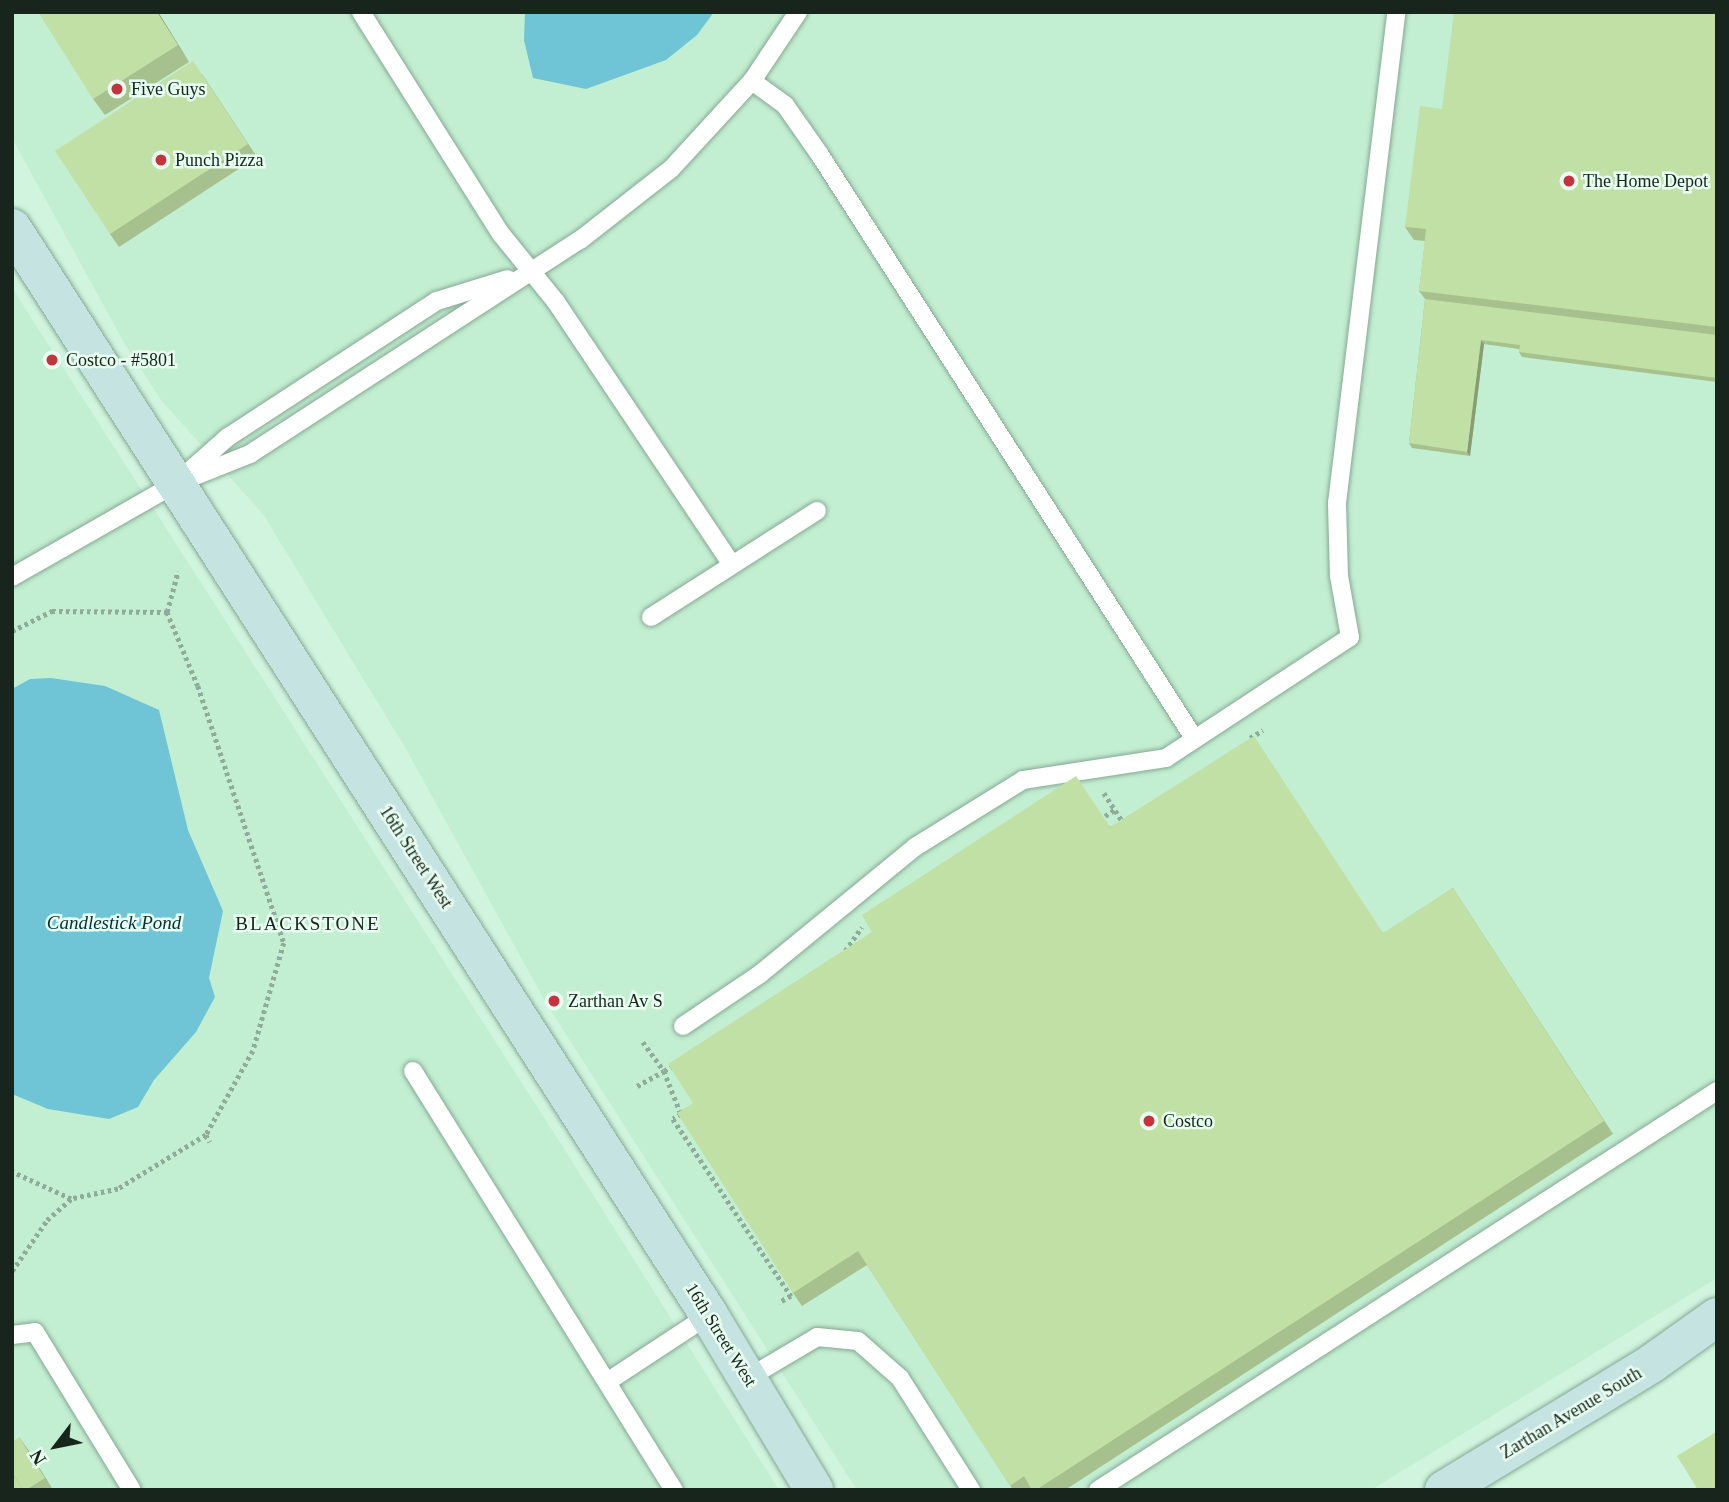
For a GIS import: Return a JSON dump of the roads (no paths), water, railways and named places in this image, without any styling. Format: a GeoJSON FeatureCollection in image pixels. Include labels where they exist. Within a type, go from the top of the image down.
{"type":"FeatureCollection","features":[{"type":"Feature","properties":{"kind":"street","name":"16th Street West"},"geometry":{"type":"LineString","coordinates":[[12,228],[709,1315],[814,1490]]}},
{"type":"Feature","properties":{"kind":"street","name":"Zarthan Avenue South"},"geometry":{"type":"LineString","coordinates":[[1444,1490],[1710,1327]]}},
{"type":"Feature","properties":{"kind":"lane"},"geometry":{"type":"LineString","coordinates":[[360,12],[502,234],[532,271],[732,565]]}},
{"type":"Feature","properties":{"kind":"lane"},"geometry":{"type":"LineString","coordinates":[[12,577],[175,484],[250,454],[532,271],[671,169],[752,81],[798,12]]}},
{"type":"Feature","properties":{"kind":"lane"},"geometry":{"type":"LineString","coordinates":[[683,1026],[760,974],[915,847],[1023,780],[1166,758],[1350,637],[1339,576],[1338,503],[1396,12]]}},
{"type":"Feature","properties":{"kind":"lane"},"geometry":{"type":"LineString","coordinates":[[752,81],[785,106],[820,155],[1194,738]]}},
{"type":"Feature","properties":{"kind":"lane"},"geometry":{"type":"LineString","coordinates":[[175,484],[228,437],[438,301],[532,271]]}},
{"type":"Feature","properties":{"kind":"lane"},"geometry":{"type":"LineString","coordinates":[[651,617],[817,511]]}},
{"type":"Feature","properties":{"kind":"lane"},"geometry":{"type":"LineString","coordinates":[[413,1072],[674,1490]]}},
{"type":"Feature","properties":{"kind":"lane"},"geometry":{"type":"LineString","coordinates":[[1098,1490],[1717,1091]]}},
{"type":"Feature","properties":{"kind":"lane"},"geometry":{"type":"LineString","coordinates":[[607,1382],[709,1315]]}},
{"type":"Feature","properties":{"kind":"lane"},"geometry":{"type":"LineString","coordinates":[[12,1335],[35,1332],[132,1490]]}},
{"type":"Feature","properties":{"kind":"lane"},"geometry":{"type":"LineString","coordinates":[[748,1378],[817,1337],[858,1341],[900,1378],[971,1490]]}},
{"type":"Feature","properties":{"kind":"water"},"geometry":{"type":"Polygon","coordinates":[[[525,12],[714,12],[697,35],[666,60],[586,89],[533,78],[524,40],[525,12]]]}},
{"type":"Feature","properties":{"kind":"water","name":"Candlestick Pond"},"geometry":{"type":"Polygon","coordinates":[[[51,678],[105,686],[159,710],[188,830],[223,911],[209,978],[215,997],[196,1032],[154,1080],[138,1107],[109,1119],[48,1109],[12,1094],[12,689],[30,679],[51,678]]]}},
{"type":"Feature","properties":{"kind":"place","name":"Five Guys"},"geometry":{"type":"Point","coordinates":[117,89]}},
{"type":"Feature","properties":{"kind":"place","name":"Punch Pizza"},"geometry":{"type":"Point","coordinates":[161,160]}},
{"type":"Feature","properties":{"kind":"place","name":"The Home Depot"},"geometry":{"type":"Point","coordinates":[1569,181]}},
{"type":"Feature","properties":{"kind":"place","name":"Costco - #5801"},"geometry":{"type":"Point","coordinates":[52,360]}},
{"type":"Feature","properties":{"kind":"place","name":"Zarthan Av S"},"geometry":{"type":"Point","coordinates":[554,1001]}},
{"type":"Feature","properties":{"kind":"place","name":"Costco"},"geometry":{"type":"Point","coordinates":[1149,1121]}},
{"type":"Feature","properties":{"kind":"district","name":"BLACKSTONE"},"geometry":{"type":"Point","coordinates":[308,924]}}]}
